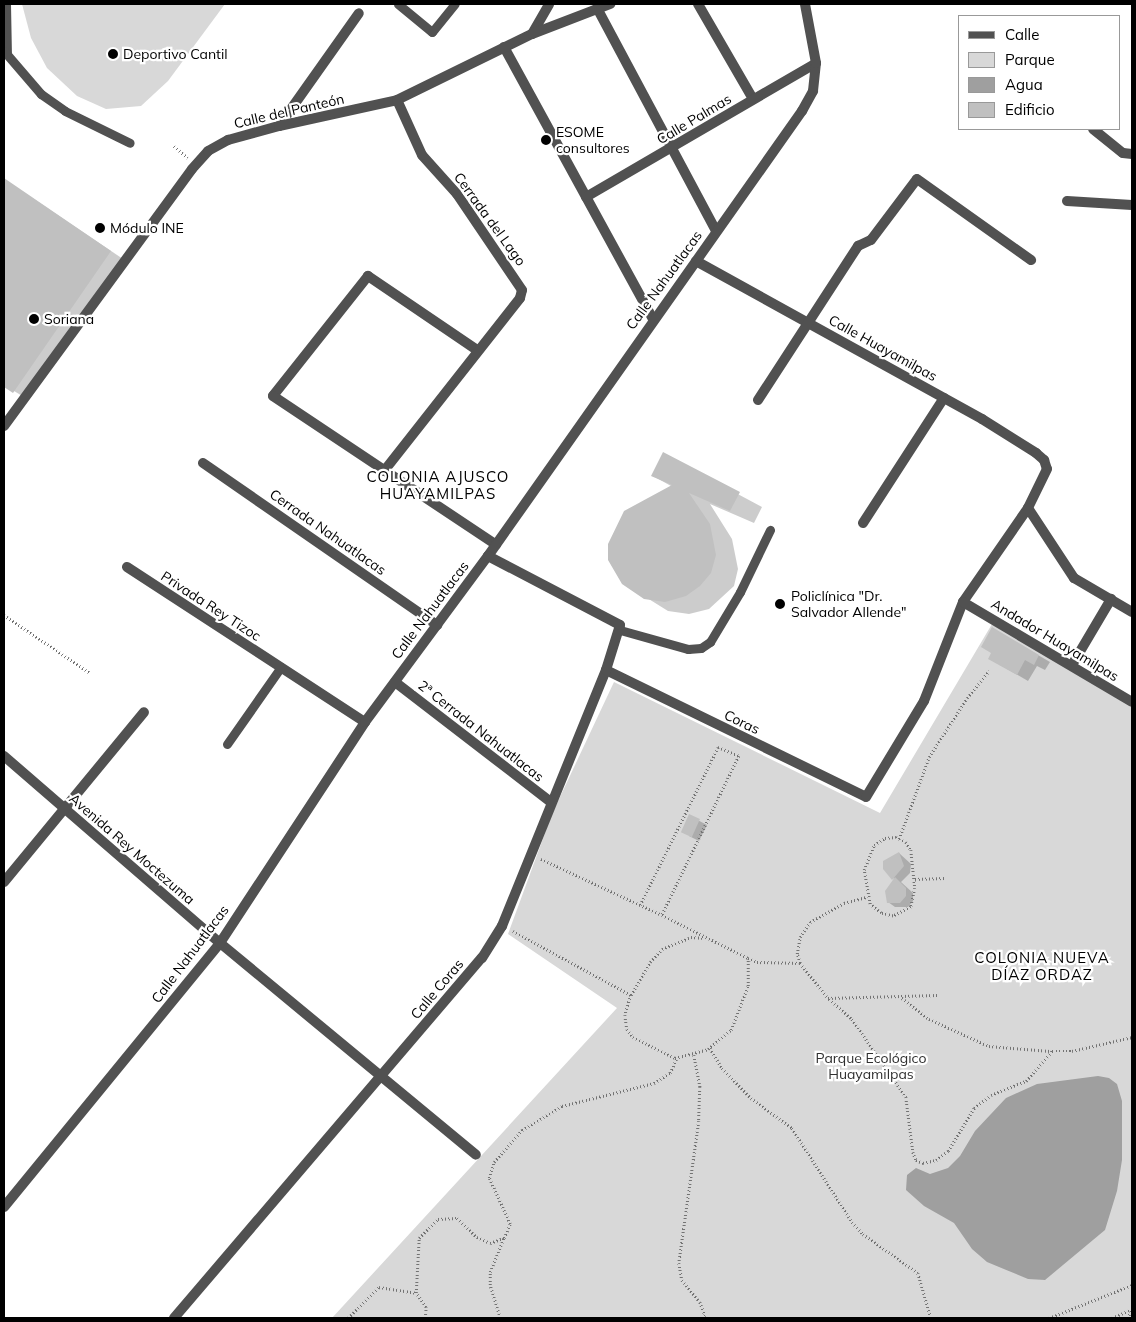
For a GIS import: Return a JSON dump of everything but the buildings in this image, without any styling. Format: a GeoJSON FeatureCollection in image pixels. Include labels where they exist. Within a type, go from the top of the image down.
{"type":"FeatureCollection","features":[{"type":"Feature","properties":{"kind":"street"},"geometry":{"type":"LineString","coordinates":[[532,34],[549,4]]}},
{"type":"Feature","properties":{"kind":"street","name":"Calle del Panteón"},"geometry":{"type":"LineString","coordinates":[[4,426],[196,164],[208,151],[228,140],[279,126],[397,100],[532,34],[610,4]]}},
{"type":"Feature","properties":{"kind":"street"},"geometry":{"type":"LineString","coordinates":[[698,4],[753,99]]}},
{"type":"Feature","properties":{"kind":"street","name":"Calle Nahuatlacas"},"geometry":{"type":"LineString","coordinates":[[4,1207],[220,943],[364,722],[496,545],[653,319],[802,111],[813,91],[816,63],[805,4]]}},
{"type":"Feature","properties":{"kind":"street"},"geometry":{"type":"LineString","coordinates":[[597,8],[671,150],[716,231]]}},
{"type":"Feature","properties":{"kind":"street"},"geometry":{"type":"LineString","coordinates":[[279,126],[359,13]]}},
{"type":"Feature","properties":{"kind":"street"},"geometry":{"type":"LineString","coordinates":[[504,47],[653,319]]}},
{"type":"Feature","properties":{"kind":"street","name":"Calle Palmas"},"geometry":{"type":"LineString","coordinates":[[586,197],[671,150],[753,99],[816,63]]}},
{"type":"Feature","properties":{"kind":"street","name":"Cerrada del Lago"},"geometry":{"type":"LineString","coordinates":[[384,471],[477,350],[520,298],[522,290],[457,194],[422,155],[397,100]]}},
{"type":"Feature","properties":{"kind":"street"},"geometry":{"type":"LineString","coordinates":[[1094,130],[1123,153],[1132,154]]}},
{"type":"Feature","properties":{"kind":"street"},"geometry":{"type":"LineString","coordinates":[[758,400],[810,324],[858,246],[870,240],[917,179],[1030,260]]}},
{"type":"Feature","properties":{"kind":"street"},"geometry":{"type":"LineString","coordinates":[[1066,201],[1132,206]]}},
{"type":"Feature","properties":{"kind":"street","name":"Calle Huayamilpas"},"geometry":{"type":"LineString","coordinates":[[696,261],[944,398],[1036,453],[1044,460],[1047,469],[1028,508]]}},
{"type":"Feature","properties":{"kind":"street"},"geometry":{"type":"LineString","coordinates":[[477,350],[368,276],[273,396],[496,545]]}},
{"type":"Feature","properties":{"kind":"street"},"geometry":{"type":"LineString","coordinates":[[862,522],[944,398]]}},
{"type":"Feature","properties":{"kind":"street","name":"Cerrada Nahuatlacas"},"geometry":{"type":"LineString","coordinates":[[203,463],[437,625]]}},
{"type":"Feature","properties":{"kind":"street"},"geometry":{"type":"LineString","coordinates":[[963,602],[1028,508],[1074,578],[1132,612]]}},
{"type":"Feature","properties":{"kind":"street"},"geometry":{"type":"LineString","coordinates":[[488,556],[615,620],[620,625],[620,630]]}},
{"type":"Feature","properties":{"kind":"street","name":"Privada Rey Tizoc"},"geometry":{"type":"LineString","coordinates":[[127,567],[364,722]]}},
{"type":"Feature","properties":{"kind":"street"},"geometry":{"type":"LineString","coordinates":[[1072,665],[1111,599]]}},
{"type":"Feature","properties":{"kind":"street","name":"Andador Huayamilpas"},"geometry":{"type":"LineString","coordinates":[[963,602],[1132,702]]}},
{"type":"Feature","properties":{"kind":"street","name":"Coras"},"geometry":{"type":"LineString","coordinates":[[606,670],[866,797],[924,701],[963,602]]}},
{"type":"Feature","properties":{"kind":"street","name":"Calle Coras"},"geometry":{"type":"LineString","coordinates":[[174,1318],[482,958],[502,926],[606,670],[620,630]]}},
{"type":"Feature","properties":{"kind":"street","name":"2ª Cerrada Nahuatlacas"},"geometry":{"type":"LineString","coordinates":[[395,682],[551,802]]}},
{"type":"Feature","properties":{"kind":"street"},"geometry":{"type":"LineString","coordinates":[[4,882],[144,712]]}},
{"type":"Feature","properties":{"kind":"street","name":"Avenida Rey Moctezuma"},"geometry":{"type":"LineString","coordinates":[[4,756],[220,943],[382,1074],[476,1155]]}},
{"type":"Feature","properties":{"kind":"lane"},"geometry":{"type":"LineString","coordinates":[[6,4],[5,52],[15,67],[41,94],[65,111],[130,143]]}},
{"type":"Feature","properties":{"kind":"lane"},"geometry":{"type":"LineString","coordinates":[[398,4],[432,32],[455,4]]}},
{"type":"Feature","properties":{"kind":"lane"},"geometry":{"type":"LineString","coordinates":[[620,630],[688,649],[701,648],[710,642],[740,592],[770,530]]}},
{"type":"Feature","properties":{"kind":"lane"},"geometry":{"type":"LineString","coordinates":[[227,744],[281,667]]}},
{"type":"Feature","properties":{"kind":"path"},"geometry":{"type":"LineString","coordinates":[[174,146],[196,164]]}},
{"type":"Feature","properties":{"kind":"path"},"geometry":{"type":"LineString","coordinates":[[4,615],[90,673]]}},
{"type":"Feature","properties":{"kind":"path"},"geometry":{"type":"LineString","coordinates":[[899,839],[929,758],[967,698],[989,671]]}},
{"type":"Feature","properties":{"kind":"path"},"geometry":{"type":"LineString","coordinates":[[640,905],[718,747],[739,756],[662,915]]}},
{"type":"Feature","properties":{"kind":"path"},"geometry":{"type":"LineString","coordinates":[[885,838],[899,839],[911,850],[915,879],[912,907],[904,913],[882,913],[867,897],[864,870],[874,844],[885,838]]}},
{"type":"Feature","properties":{"kind":"path"},"geometry":{"type":"LineString","coordinates":[[541,859],[662,915],[757,962],[800,964]]}},
{"type":"Feature","properties":{"kind":"path"},"geometry":{"type":"LineString","coordinates":[[915,879],[945,878]]}},
{"type":"Feature","properties":{"kind":"path"},"geometry":{"type":"LineString","coordinates":[[867,897],[844,903],[810,922],[800,937],[797,954],[800,964],[828,998],[852,1019],[906,1096],[913,1152],[916,1160],[923,1163],[936,1160],[948,1151],[974,1108],[991,1095],[1026,1081],[1052,1051]]}},
{"type":"Feature","properties":{"kind":"path"},"geometry":{"type":"LineString","coordinates":[[502,926],[631,995]]}},
{"type":"Feature","properties":{"kind":"path"},"geometry":{"type":"LineString","coordinates":[[714,941],[691,937],[662,949],[650,962],[631,995],[625,1015],[627,1029],[633,1037],[677,1058],[710,1048],[730,1030],[739,1013],[748,986],[748,958]]}},
{"type":"Feature","properties":{"kind":"path"},"geometry":{"type":"LineString","coordinates":[[828,998],[902,998],[938,995]]}},
{"type":"Feature","properties":{"kind":"path"},"geometry":{"type":"LineString","coordinates":[[902,998],[929,1019],[989,1046],[1072,1052],[1132,1037]]}},
{"type":"Feature","properties":{"kind":"path"},"geometry":{"type":"LineString","coordinates":[[710,1048],[722,1068],[752,1098],[792,1128],[852,1222],[863,1234],[918,1273],[931,1318]]}},
{"type":"Feature","properties":{"kind":"path"},"geometry":{"type":"LineString","coordinates":[[694,1054],[700,1087],[699,1121],[679,1263],[682,1280],[700,1302],[704,1318]]}},
{"type":"Feature","properties":{"kind":"path"},"geometry":{"type":"LineString","coordinates":[[500,1318],[491,1296],[490,1278],[510,1224],[489,1178],[494,1162],[522,1130],[562,1106],[654,1083],[670,1073],[677,1058]]}},
{"type":"Feature","properties":{"kind":"path"},"geometry":{"type":"LineString","coordinates":[[425,1318],[426,1307],[416,1293],[419,1238],[438,1219],[457,1218],[477,1237],[490,1243],[504,1238]]}},
{"type":"Feature","properties":{"kind":"path"},"geometry":{"type":"LineString","coordinates":[[1049,1318],[1132,1285]]}},
{"type":"Feature","properties":{"kind":"path"},"geometry":{"type":"LineString","coordinates":[[348,1318],[379,1287],[416,1293]]}},
{"type":"Feature","properties":{"kind":"path"},"geometry":{"type":"LineString","coordinates":[[1112,1318],[1132,1310]]}},
{"type":"Feature","properties":{"kind":"path"},"geometry":{"type":"LineString","coordinates":[[1127,1318],[1132,1310]]}},
{"type":"Feature","properties":{"kind":"green space","name":"Deportivo Cantil"},"geometry":{"type":"Polygon","coordinates":[[[22,4],[225,4],[168,81],[141,106],[106,109],[77,96],[47,68],[31,38],[22,4]]]}},
{"type":"Feature","properties":{"kind":"green space","name":"Parque Ecológico Huayamilpas"},"geometry":{"type":"Polygon","coordinates":[[[992,624],[1132,704],[1132,1318],[332,1318],[617,1008],[508,934],[552,814],[614,682],[880,813],[992,624]]]}},
{"type":"Feature","properties":{"kind":"water"},"geometry":{"type":"Polygon","coordinates":[[[1098,1076],[1109,1078],[1117,1084],[1122,1101],[1122,1160],[1117,1191],[1105,1230],[1045,1280],[1028,1279],[987,1262],[972,1249],[954,1223],[924,1206],[906,1190],[907,1175],[916,1168],[930,1174],[948,1168],[960,1156],[975,1131],[1006,1098],[1037,1084],[1098,1076]]]}},
{"type":"Feature","properties":{"kind":"place","name":"Deportivo Cantil"},"geometry":{"type":"Point","coordinates":[113,54]}},
{"type":"Feature","properties":{"kind":"place","name":"ESOME consultores"},"geometry":{"type":"Point","coordinates":[546,140]}},
{"type":"Feature","properties":{"kind":"place","name":"Módulo INE"},"geometry":{"type":"Point","coordinates":[100,228]}},
{"type":"Feature","properties":{"kind":"place","name":"Soriana"},"geometry":{"type":"Point","coordinates":[34,319]}},
{"type":"Feature","properties":{"kind":"place","name":"Policlínica \"Dr. Salvador Allende\""},"geometry":{"type":"Point","coordinates":[780,604]}},
{"type":"Feature","properties":{"kind":"district","name":"COLONIA AJUSCO HUAYAMILPAS"},"geometry":{"type":"Point","coordinates":[438,484]}},
{"type":"Feature","properties":{"kind":"district","name":"COLONIA NUEVA DÍAZ ORDAZ"},"geometry":{"type":"Point","coordinates":[1042,966]}}]}
